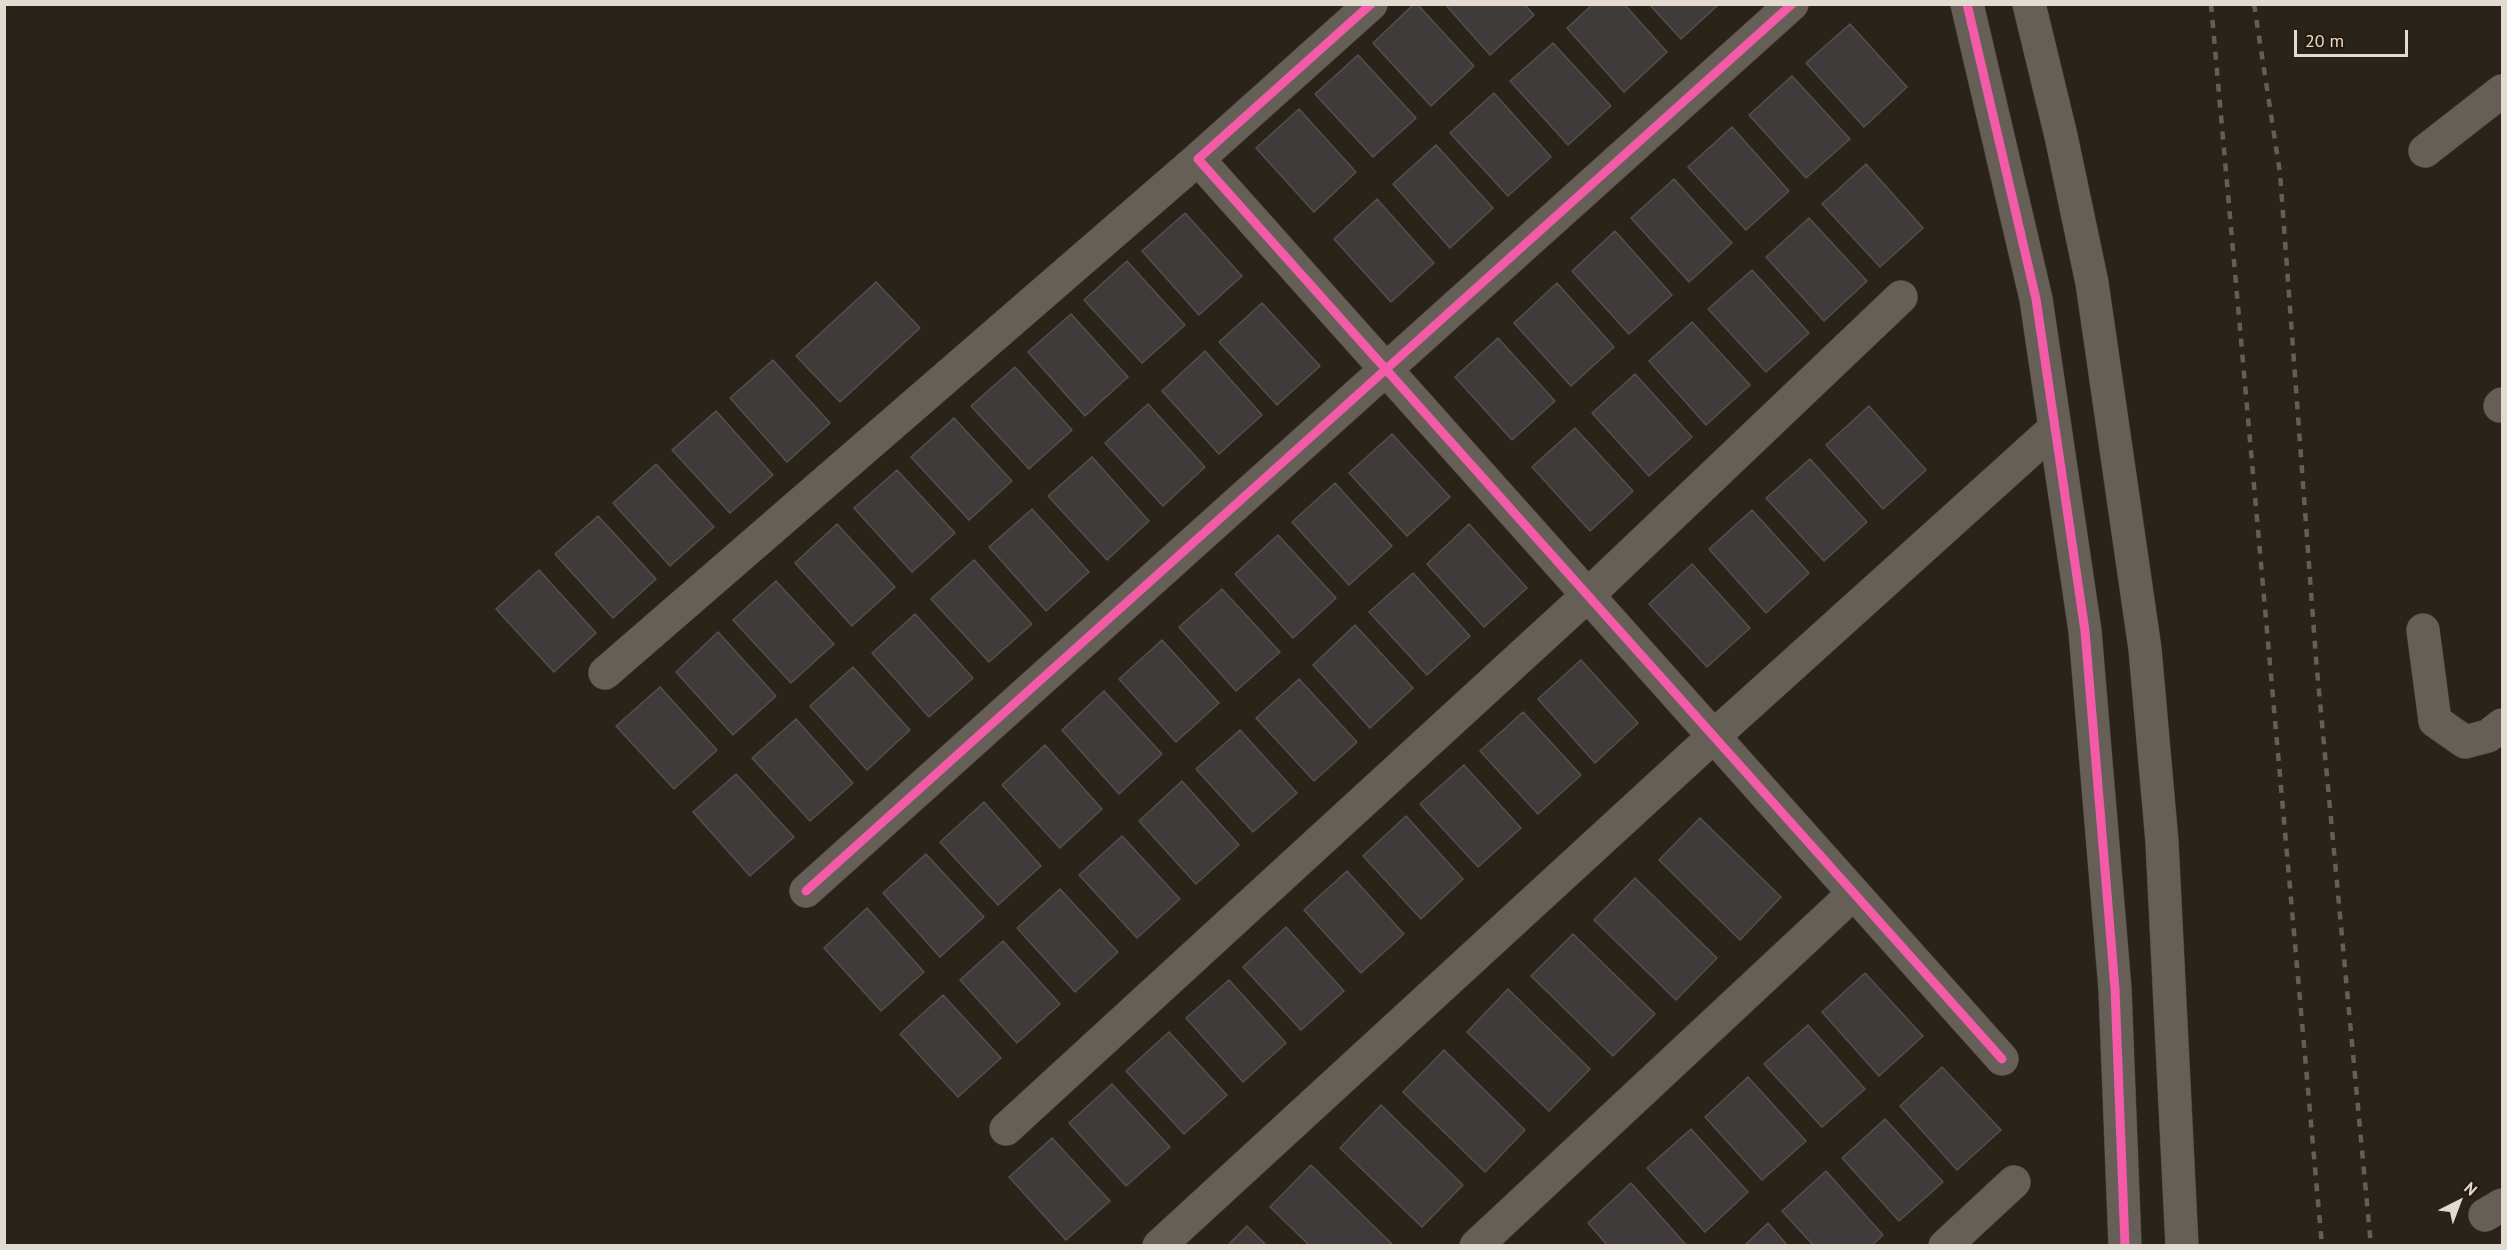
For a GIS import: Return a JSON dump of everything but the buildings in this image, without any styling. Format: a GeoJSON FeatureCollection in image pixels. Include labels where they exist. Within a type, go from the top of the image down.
{"type":"FeatureCollection","features":[{"type":"Feature","properties":{"kind":"street"},"geometry":{"type":"LineString","coordinates":[[605,673],[1198,159],[1371,4]]}},
{"type":"Feature","properties":{"kind":"street"},"geometry":{"type":"LineString","coordinates":[[806,891],[1792,4]]}},
{"type":"Feature","properties":{"kind":"street"},"geometry":{"type":"LineString","coordinates":[[1967,4],[2036,299],[2088,655],[2115,989],[2125,1245]]}},
{"type":"Feature","properties":{"kind":"street"},"geometry":{"type":"LineString","coordinates":[[2029,4],[2061,136],[2092,283],[2145,649],[2162,842],[2182,1245]]}},
{"type":"Feature","properties":{"kind":"street"},"geometry":{"type":"LineString","coordinates":[[2425,151],[2502,91]]}},
{"type":"Feature","properties":{"kind":"street"},"geometry":{"type":"LineString","coordinates":[[1198,159],[2002,1059]]}},
{"type":"Feature","properties":{"kind":"street"},"geometry":{"type":"LineString","coordinates":[[1006,1129],[1588,595],[1901,297]]}},
{"type":"Feature","properties":{"kind":"street"},"geometry":{"type":"LineString","coordinates":[[1159,1245],[1714,736],[2055,428]]}},
{"type":"Feature","properties":{"kind":"street"},"geometry":{"type":"LineString","coordinates":[[2423,630],[2435,721],[2465,742],[2488,736],[2502,725]]}},
{"type":"Feature","properties":{"kind":"street"},"geometry":{"type":"LineString","coordinates":[[1476,1245],[1854,892]]}},
{"type":"Feature","properties":{"kind":"street"},"geometry":{"type":"LineString","coordinates":[[1945,1245],[2014,1182]]}},
{"type":"Feature","properties":{"kind":"railway"},"geometry":{"type":"LineString","coordinates":[[2211,4],[2322,1246]]}},
{"type":"Feature","properties":{"kind":"railway"},"geometry":{"type":"LineString","coordinates":[[2254,4],[2280,173],[2316,659],[2371,1246]]}},
{"type":"Feature","properties":{"kind":"cycle path"},"geometry":{"type":"LineString","coordinates":[[1371,4],[1198,159],[2002,1059]]}},
{"type":"Feature","properties":{"kind":"cycle path"},"geometry":{"type":"LineString","coordinates":[[806,891],[1792,4]]}},
{"type":"Feature","properties":{"kind":"cycle path"},"geometry":{"type":"LineString","coordinates":[[1967,4],[2036,299],[2085,631],[2115,989],[2125,1246]]}}]}
